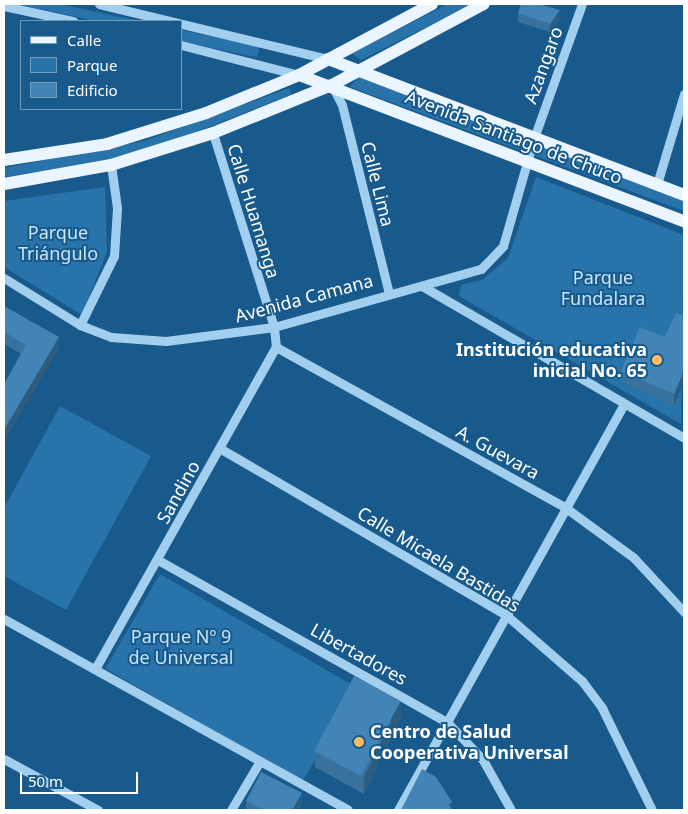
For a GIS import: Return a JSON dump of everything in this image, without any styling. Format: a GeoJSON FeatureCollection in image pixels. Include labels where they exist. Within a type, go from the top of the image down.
{"type":"FeatureCollection","features":[{"type":"Feature","properties":{"kind":"main road"},"geometry":{"type":"LineString","coordinates":[[4,160],[108,144],[206,112],[299,75],[432,4]]}},
{"type":"Feature","properties":{"kind":"main road"},"geometry":{"type":"LineString","coordinates":[[4,184],[111,165],[213,134],[332,85],[358,68],[484,4]]}},
{"type":"Feature","properties":{"kind":"main road","name":"Avenida Santiago de Chuco"},"geometry":{"type":"LineString","coordinates":[[328,59],[358,68],[684,195]]}},
{"type":"Feature","properties":{"kind":"main road","name":"Avenida Santiago de Chuco"},"geometry":{"type":"LineString","coordinates":[[299,75],[332,85],[684,221]]}},
{"type":"Feature","properties":{"kind":"street"},"geometry":{"type":"LineString","coordinates":[[99,4],[166,20]]}},
{"type":"Feature","properties":{"kind":"street","name":"Azangaro"},"geometry":{"type":"LineString","coordinates":[[534,138],[582,4]]}},
{"type":"Feature","properties":{"kind":"street"},"geometry":{"type":"LineString","coordinates":[[4,6],[68,20]]}},
{"type":"Feature","properties":{"kind":"street"},"geometry":{"type":"LineString","coordinates":[[182,24],[328,59]]}},
{"type":"Feature","properties":{"kind":"street"},"geometry":{"type":"LineString","coordinates":[[182,46],[299,75]]}},
{"type":"Feature","properties":{"kind":"street","name":"Calle Lima"},"geometry":{"type":"LineString","coordinates":[[332,85],[342,105],[389,293]]}},
{"type":"Feature","properties":{"kind":"street"},"geometry":{"type":"LineString","coordinates":[[656,184],[684,94]]}},
{"type":"Feature","properties":{"kind":"street","name":"Calle Huamanga"},"geometry":{"type":"LineString","coordinates":[[213,134],[274,326]]}},
{"type":"Feature","properties":{"kind":"street","name":"Avenida Camana"},"geometry":{"type":"LineString","coordinates":[[4,278],[80,325],[136,342],[274,326],[481,269],[494,259],[503,246],[534,138]]}},
{"type":"Feature","properties":{"kind":"street"},"geometry":{"type":"LineString","coordinates":[[80,325],[114,256],[117,208],[111,165]]}},
{"type":"Feature","properties":{"kind":"street"},"geometry":{"type":"LineString","coordinates":[[422,286],[684,438]]}},
{"type":"Feature","properties":{"kind":"street"},"geometry":{"type":"LineString","coordinates":[[274,326],[276,347]]}},
{"type":"Feature","properties":{"kind":"street","name":"Sandino"},"geometry":{"type":"LineString","coordinates":[[95,669],[221,449],[276,347]]}},
{"type":"Feature","properties":{"kind":"street","name":"A. Guevara"},"geometry":{"type":"LineString","coordinates":[[276,347],[566,508],[634,558],[684,612]]}},
{"type":"Feature","properties":{"kind":"street"},"geometry":{"type":"LineString","coordinates":[[398,810],[624,404]]}},
{"type":"Feature","properties":{"kind":"street","name":"Calle Micaela Bastidas"},"geometry":{"type":"LineString","coordinates":[[221,449],[506,615],[582,681],[602,708],[652,810]]}},
{"type":"Feature","properties":{"kind":"street","name":"Libertadores"},"geometry":{"type":"LineString","coordinates":[[158,560],[446,722],[483,760],[511,810]]}},
{"type":"Feature","properties":{"kind":"street"},"geometry":{"type":"LineString","coordinates":[[4,619],[348,810]]}},
{"type":"Feature","properties":{"kind":"street"},"geometry":{"type":"LineString","coordinates":[[4,759],[98,810]]}},
{"type":"Feature","properties":{"kind":"street"},"geometry":{"type":"LineString","coordinates":[[231,810],[260,761]]}},
{"type":"Feature","properties":{"kind":"green space"},"geometry":{"type":"Polygon","coordinates":[[[16,4],[59,4],[135,20],[91,20],[16,4]]]}},
{"type":"Feature","properties":{"kind":"green space"},"geometry":{"type":"Polygon","coordinates":[[[448,4],[472,4],[361,60],[351,53],[448,4]]]}},
{"type":"Feature","properties":{"kind":"green space"},"geometry":{"type":"Polygon","coordinates":[[[182,30],[259,47],[257,57],[182,41],[182,30]]]}},
{"type":"Feature","properties":{"kind":"green space"},"geometry":{"type":"Polygon","coordinates":[[[359,76],[684,200],[684,211],[350,87],[359,76]]]}},
{"type":"Feature","properties":{"kind":"green space"},"geometry":{"type":"Polygon","coordinates":[[[289,88],[292,94],[189,135],[103,161],[4,177],[4,168],[144,141],[289,88]]]}},
{"type":"Feature","properties":{"kind":"green space","name":"Parque Fundalara"},"geometry":{"type":"Polygon","coordinates":[[[536,177],[684,235],[681,424],[459,296],[461,285],[482,280],[508,258],[536,177]]]}},
{"type":"Feature","properties":{"kind":"green space","name":"Parque Triángulo"},"geometry":{"type":"Polygon","coordinates":[[[105,187],[107,252],[82,315],[4,267],[4,201],[105,187]]]}},
{"type":"Feature","properties":{"kind":"green space"},"geometry":{"type":"Polygon","coordinates":[[[60,406],[151,456],[66,610],[4,576],[4,508],[60,406]]]}},
{"type":"Feature","properties":{"kind":"green space","name":"Parque Nº 9 de Universal"},"geometry":{"type":"Polygon","coordinates":[[[160,574],[357,688],[302,782],[106,668],[160,574]]]}},
{"type":"Feature","properties":{"kind":"building"},"geometry":{"type":"Polygon","coordinates":[[[521,4],[538,4],[560,10],[550,24],[518,13],[521,4]]]}},
{"type":"Feature","properties":{"kind":"building"},"geometry":{"type":"Polygon","coordinates":[[[4,306],[59,337],[4,430],[4,384],[26,345],[4,332],[4,306]]]}},
{"type":"Feature","properties":{"kind":"building","name":"Institución educativa inicial No. 65"},"geometry":{"type":"Polygon","coordinates":[[[676,313],[684,316],[684,371],[674,394],[621,371],[640,327],[665,337],[676,313]]]}},
{"type":"Feature","properties":{"kind":"building","name":"Centro de Salud Cooperativa Universal"},"geometry":{"type":"Polygon","coordinates":[[[354,676],[401,701],[361,776],[314,751],[354,676]]]}},
{"type":"Feature","properties":{"kind":"building"},"geometry":{"type":"Polygon","coordinates":[[[422,769],[436,777],[452,802],[449,804],[452,810],[401,810],[422,769]]]}},
{"type":"Feature","properties":{"kind":"building"},"geometry":{"type":"Polygon","coordinates":[[[261,772],[302,793],[292,810],[265,810],[246,801],[261,772]]]}},
{"type":"Feature","properties":{"kind":"place","name":"Institución educativa inicial No. 65"},"geometry":{"type":"Point","coordinates":[657,360]}},
{"type":"Feature","properties":{"kind":"place","name":"Centro de Salud Cooperativa Universal"},"geometry":{"type":"Point","coordinates":[359,742]}}]}
